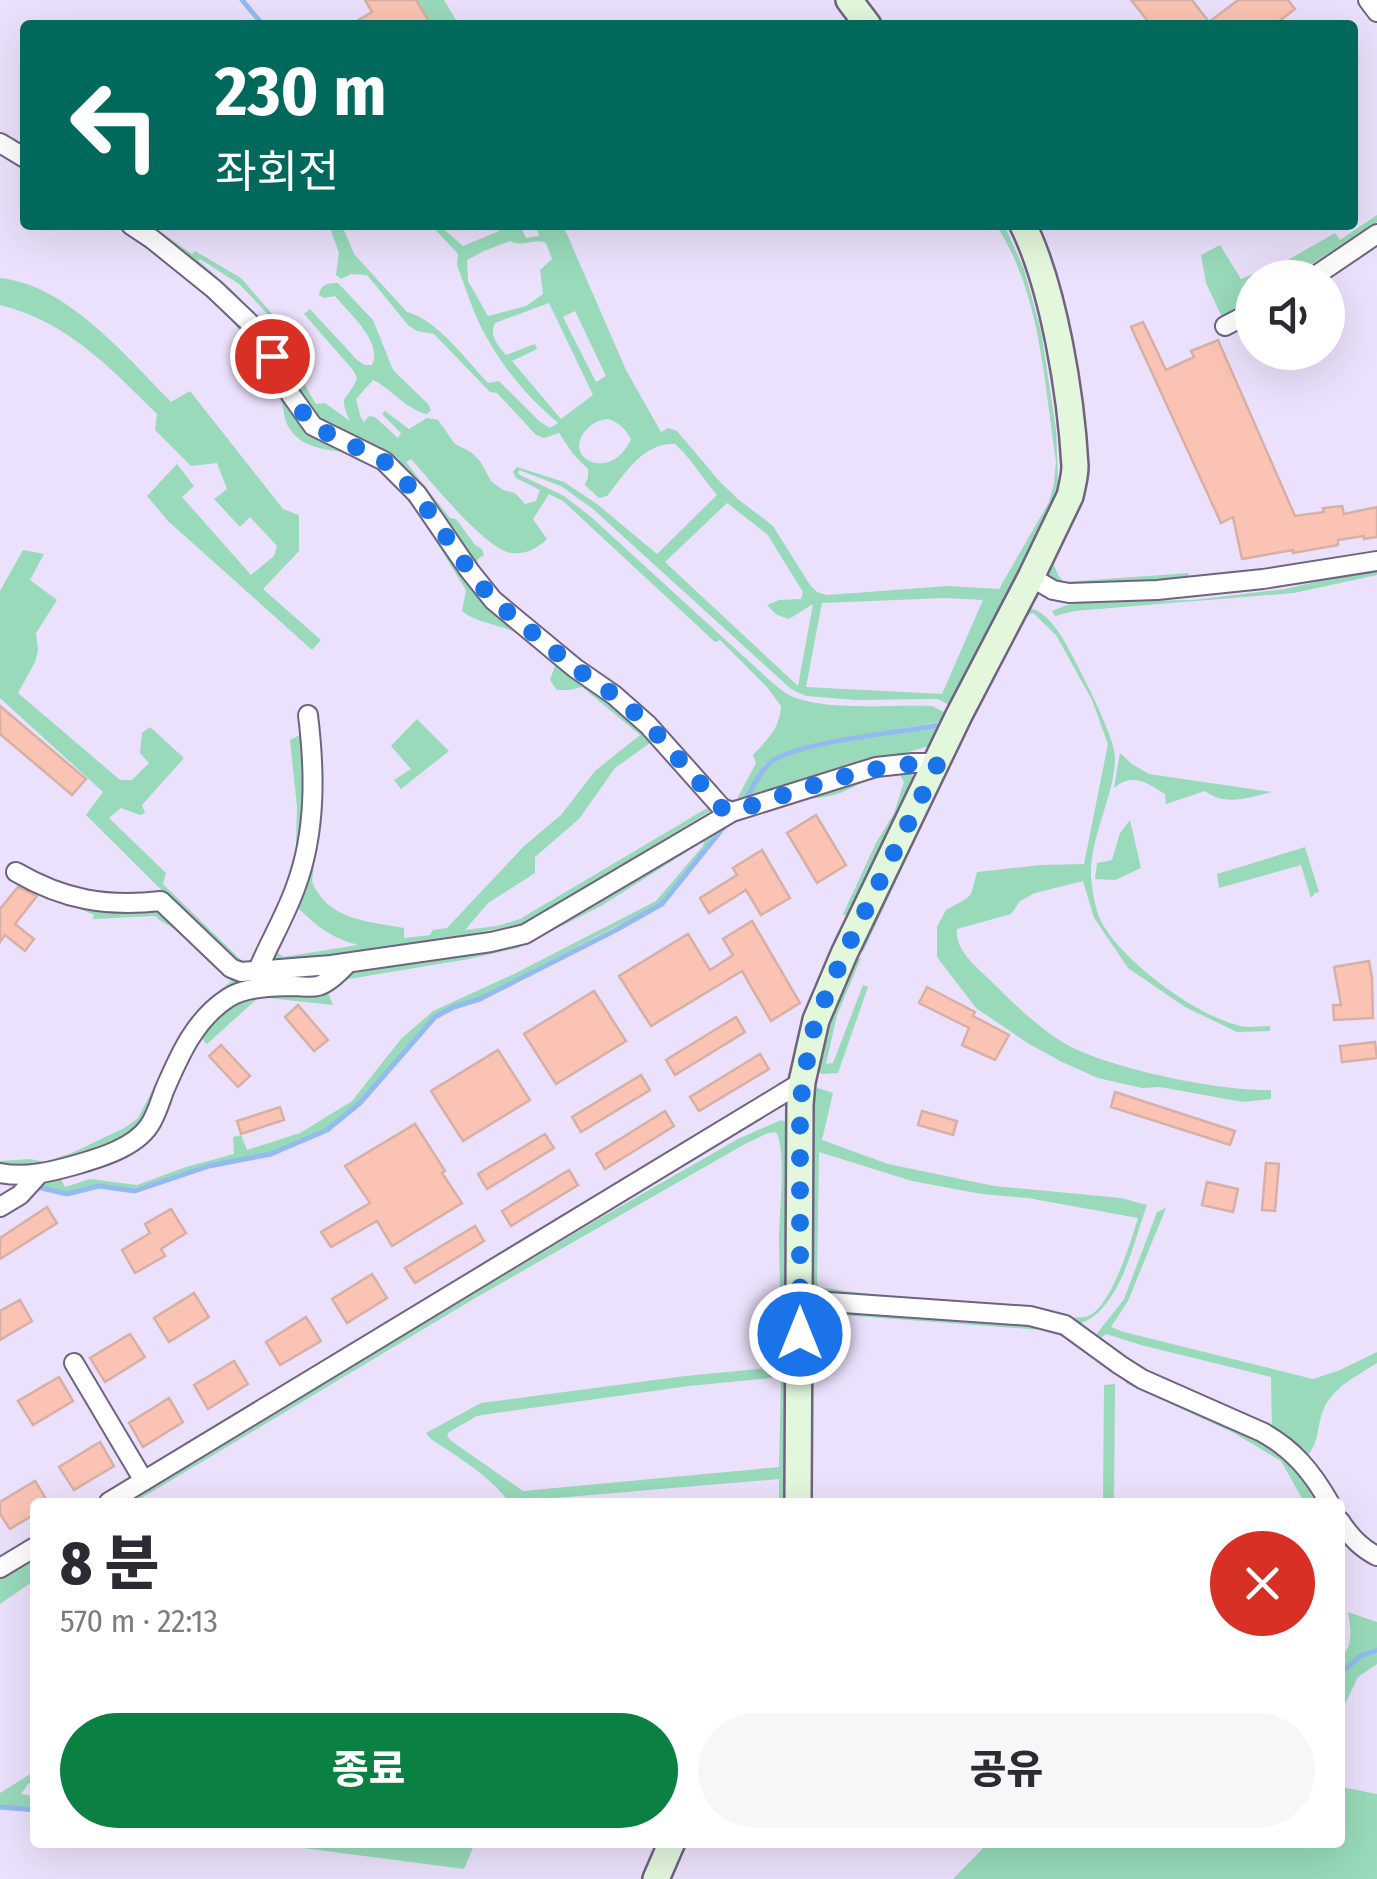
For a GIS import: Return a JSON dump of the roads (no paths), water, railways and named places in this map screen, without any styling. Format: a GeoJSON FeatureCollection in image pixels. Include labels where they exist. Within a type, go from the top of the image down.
{"type":"FeatureCollection","features":[{"type":"Feature","properties":{"kind":"street"},"geometry":{"type":"LineString","coordinates":[[849,0],[864,20]]}},
{"type":"Feature","properties":{"kind":"street"},"geometry":{"type":"LineString","coordinates":[[1368,0],[1377,12]]}},
{"type":"Feature","properties":{"kind":"street"},"geometry":{"type":"LineString","coordinates":[[138,230],[214,289],[256,329],[290,395],[313,426],[392,468],[417,494],[493,600],[626,705],[722,808],[732,812]]}},
{"type":"Feature","properties":{"kind":"street"},"geometry":{"type":"LineString","coordinates":[[798,1498],[800,1135],[802,1082],[816,1020],[880,878],[1070,496],[1075,470],[1060,353],[1041,270],[1025,230]]}},
{"type":"Feature","properties":{"kind":"street"},"geometry":{"type":"LineString","coordinates":[[1339,260],[1377,234]]}},
{"type":"Feature","properties":{"kind":"street"},"geometry":{"type":"LineString","coordinates":[[1226,326],[1235,321]]}},
{"type":"Feature","properties":{"kind":"street"},"geometry":{"type":"LineString","coordinates":[[1031,577],[1069,594],[1158,590],[1263,579],[1377,560]]}},
{"type":"Feature","properties":{"kind":"street"},"geometry":{"type":"LineString","coordinates":[[258,972],[305,861],[313,758],[308,715]]}},
{"type":"Feature","properties":{"kind":"street"},"geometry":{"type":"LineString","coordinates":[[16,872],[42,887],[100,903],[161,901],[231,968],[241,972],[348,963],[525,934],[732,812],[876,768],[938,763]]}},
{"type":"Feature","properties":{"kind":"street"},"geometry":{"type":"LineString","coordinates":[[0,1174],[29,1176],[94,1159],[119,1148],[150,1125],[176,1061],[212,1010],[231,995],[248,989],[318,986],[348,963]]}},
{"type":"Feature","properties":{"kind":"street"},"geometry":{"type":"LineString","coordinates":[[115,1498],[802,1082]]}},
{"type":"Feature","properties":{"kind":"street"},"geometry":{"type":"LineString","coordinates":[[0,1208],[20,1196],[40,1173]]}},
{"type":"Feature","properties":{"kind":"street"},"geometry":{"type":"LineString","coordinates":[[800,1300],[1030,1316],[1065,1325],[1142,1378],[1280,1442],[1306,1466],[1327,1498]]}},
{"type":"Feature","properties":{"kind":"street"},"geometry":{"type":"LineString","coordinates":[[74,1363],[144,1481]]}},
{"type":"Feature","properties":{"kind":"street"},"geometry":{"type":"LineString","coordinates":[[1345,1527],[1377,1556]]}},
{"type":"Feature","properties":{"kind":"street"},"geometry":{"type":"LineString","coordinates":[[0,1568],[30,1550]]}},
{"type":"Feature","properties":{"kind":"street"},"geometry":{"type":"LineString","coordinates":[[656,1879],[669,1848]]}},
{"type":"Feature","properties":{"kind":"waterway"},"geometry":{"type":"LineString","coordinates":[[242,0],[259,20]]}},
{"type":"Feature","properties":{"kind":"waterway"},"geometry":{"type":"LineString","coordinates":[[745,800],[763,770],[784,755],[826,743],[939,725]]}},
{"type":"Feature","properties":{"kind":"waterway"},"geometry":{"type":"LineString","coordinates":[[33,1186],[67,1194],[99,1186],[135,1191],[209,1166],[271,1154],[327,1130],[360,1103],[435,1017],[480,999],[662,904],[728,822]]}},
{"type":"Feature","properties":{"kind":"waterway"},"geometry":{"type":"LineString","coordinates":[[1345,1670],[1360,1656],[1377,1650]]}},
{"type":"Feature","properties":{"kind":"waterway"},"geometry":{"type":"LineString","coordinates":[[0,1807],[30,1810]]}}]}
